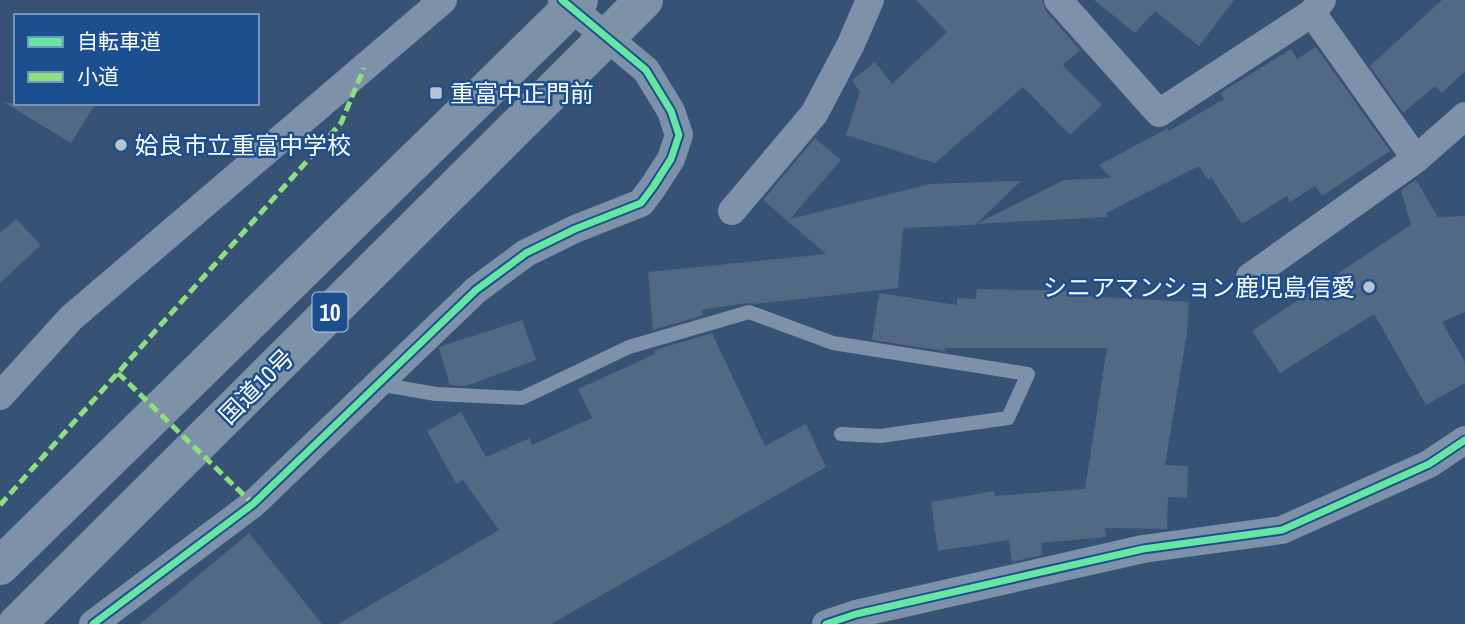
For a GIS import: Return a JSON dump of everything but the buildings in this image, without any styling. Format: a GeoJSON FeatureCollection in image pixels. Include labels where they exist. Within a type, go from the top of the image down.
{"type":"FeatureCollection","features":[{"type":"Feature","properties":{"kind":"highway","name":"国道10号"},"geometry":{"type":"LineString","coordinates":[[17,624],[644,0]]}},
{"type":"Feature","properties":{"kind":"highway","name":"国道10号"},"geometry":{"type":"LineString","coordinates":[[0,566],[571,3]]}},
{"type":"Feature","properties":{"kind":"street"},"geometry":{"type":"LineString","coordinates":[[0,396],[71,318],[443,0]]}},
{"type":"Feature","properties":{"kind":"street"},"geometry":{"type":"LineString","coordinates":[[732,211],[814,114],[851,44],[870,0]]}},
{"type":"Feature","properties":{"kind":"street"},"geometry":{"type":"LineString","coordinates":[[1058,0],[1159,113],[1317,6],[1416,159]]}},
{"type":"Feature","properties":{"kind":"street"},"geometry":{"type":"LineString","coordinates":[[93,624],[253,504],[476,290],[526,253],[575,229],[641,203],[671,159],[679,135],[671,111],[646,70],[571,3]]}},
{"type":"Feature","properties":{"kind":"street"},"geometry":{"type":"LineString","coordinates":[[1250,277],[1416,159],[1465,116]]}},
{"type":"Feature","properties":{"kind":"street"},"geometry":{"type":"LineString","coordinates":[[826,624],[856,614],[1143,549],[1282,530],[1429,464],[1465,440]]}},
{"type":"Feature","properties":{"kind":"lane"},"geometry":{"type":"LineString","coordinates":[[378,384],[436,394],[522,398],[629,347],[749,312],[833,343],[1028,374],[1009,418],[880,436],[841,434]]}},
{"type":"Feature","properties":{"kind":"marked path"},"geometry":{"type":"LineString","coordinates":[[0,505],[341,123],[364,68]]}},
{"type":"Feature","properties":{"kind":"marked path"},"geometry":{"type":"LineString","coordinates":[[118,373],[253,504]]}},
{"type":"Feature","properties":{"kind":"cycle path"},"geometry":{"type":"LineString","coordinates":[[93,624],[253,504],[476,290],[526,253],[575,229],[641,203],[671,159],[679,135],[671,111],[646,70],[562,0]]}},
{"type":"Feature","properties":{"kind":"cycle path"},"geometry":{"type":"LineString","coordinates":[[826,624],[856,614],[1143,549],[1282,530],[1429,464],[1465,440]]}},
{"type":"Feature","properties":{"kind":"place","name":"重富中正門前"},"geometry":{"type":"Point","coordinates":[436,93]}},
{"type":"Feature","properties":{"kind":"place","name":"姶良市立重富中学校"},"geometry":{"type":"Point","coordinates":[121,145]}},
{"type":"Feature","properties":{"kind":"place","name":"シニアマンション鹿児島信愛"},"geometry":{"type":"Point","coordinates":[1369,287]}}]}
